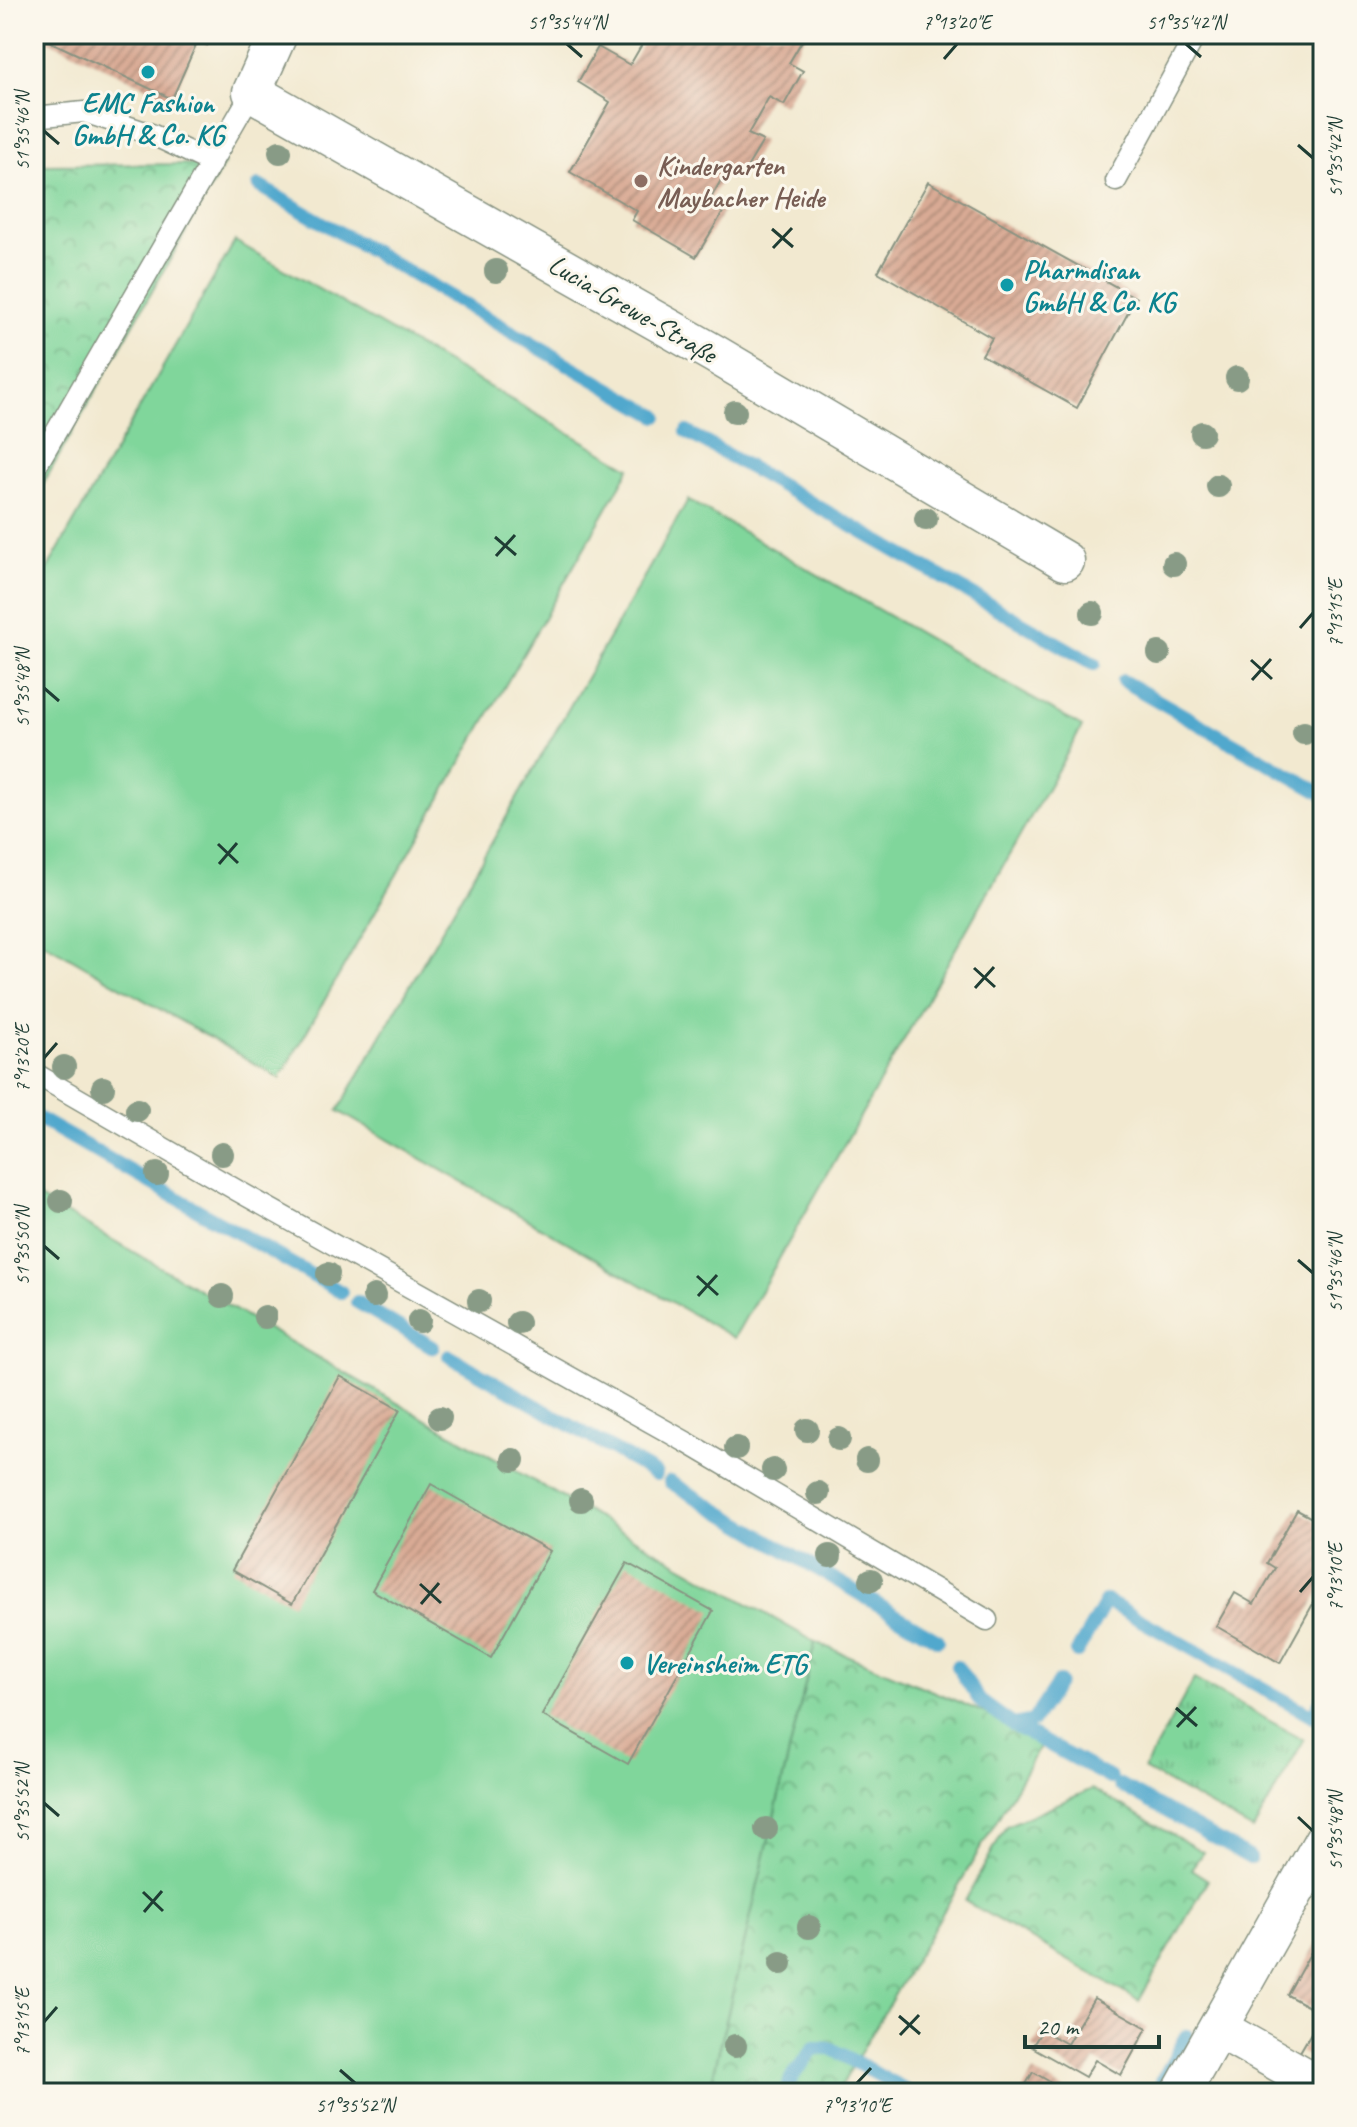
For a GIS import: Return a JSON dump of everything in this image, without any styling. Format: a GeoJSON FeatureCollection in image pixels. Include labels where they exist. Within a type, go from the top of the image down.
{"type":"FeatureCollection","features":[{"type":"Feature","properties":{"kind":"street"},"geometry":{"type":"LineString","coordinates":[[252,92],[278,34]]}},
{"type":"Feature","properties":{"kind":"street","name":"Lucia-Grewe-Straße"},"geometry":{"type":"LineString","coordinates":[[252,92],[713,353],[1065,561]]}},
{"type":"Feature","properties":{"kind":"street"},"geometry":{"type":"LineString","coordinates":[[1181,2093],[1323,1841]]}},
{"type":"Feature","properties":{"kind":"street"},"geometry":{"type":"LineString","coordinates":[[1218,2028],[1323,2087]]}},
{"type":"Feature","properties":{"kind":"lane"},"geometry":{"type":"LineString","coordinates":[[1116,181],[1196,34]]}},
{"type":"Feature","properties":{"kind":"lane"},"geometry":{"type":"LineString","coordinates":[[34,470],[252,92]]}},
{"type":"Feature","properties":{"kind":"lane"},"geometry":{"type":"LineString","coordinates":[[34,117],[84,112],[151,134],[212,163]]}},
{"type":"Feature","properties":{"kind":"lane"},"geometry":{"type":"LineString","coordinates":[[34,1073],[686,1442],[987,1620]]}},
{"type":"Feature","properties":{"kind":"green space"},"geometry":{"type":"Polygon","coordinates":[[[224,164],[34,500],[34,165],[224,164]]]}},
{"type":"Feature","properties":{"kind":"green space"},"geometry":{"type":"Polygon","coordinates":[[[235,241],[630,468],[280,1078],[34,937],[34,592],[235,241]]]}},
{"type":"Feature","properties":{"kind":"green space"},"geometry":{"type":"Polygon","coordinates":[[[688,500],[1082,727],[734,1338],[338,1111],[688,500]]]}},
{"type":"Feature","properties":{"kind":"green space"},"geometry":{"type":"Polygon","coordinates":[[[34,1195],[815,1642],[709,2093],[34,2093],[34,1195]]]}},
{"type":"Feature","properties":{"kind":"green space"},"geometry":{"type":"Polygon","coordinates":[[[815,1642],[1045,1738],[837,2093],[709,2093],[815,1642]]]}},
{"type":"Feature","properties":{"kind":"green space"},"geometry":{"type":"Polygon","coordinates":[[[1194,1679],[1304,1740],[1253,1830],[1144,1769],[1194,1679]]]}},
{"type":"Feature","properties":{"kind":"green space"},"geometry":{"type":"Polygon","coordinates":[[[1092,1789],[1203,1852],[1191,1869],[1208,1880],[1139,2001],[965,1901],[1006,1826],[1092,1789]]]}},
{"type":"Feature","properties":{"kind":"building","name":"EMC Fashion GmbH & Co. KG"},"geometry":{"type":"Polygon","coordinates":[[[34,34],[212,34],[207,45],[198,40],[172,99],[34,34]]]}},
{"type":"Feature","properties":{"kind":"building"},"geometry":{"type":"Polygon","coordinates":[[[648,34],[806,34],[789,63],[803,71],[784,105],[769,97],[748,134],[763,141],[742,176],[728,168],[708,203],[723,212],[696,257],[632,220],[637,211],[570,172],[610,102],[578,82],[598,47],[630,65],[648,34]]]}},
{"type":"Feature","properties":{"kind":"building","name":"Pharmdisan GmbH & Co. KG"},"geometry":{"type":"Polygon","coordinates":[[[928,182],[1136,298],[1077,408],[982,355],[992,338],[878,272],[928,182]]]}},
{"type":"Feature","properties":{"kind":"building"},"geometry":{"type":"Polygon","coordinates":[[[340,1376],[400,1410],[292,1604],[232,1570],[340,1376]]]}},
{"type":"Feature","properties":{"kind":"building"},"geometry":{"type":"Polygon","coordinates":[[[431,1484],[550,1551],[491,1658],[372,1590],[431,1484]]]}},
{"type":"Feature","properties":{"kind":"building"},"geometry":{"type":"Polygon","coordinates":[[[1297,1510],[1321,1523],[1323,1520],[1323,1586],[1280,1663],[1216,1626],[1235,1593],[1254,1604],[1275,1568],[1267,1563],[1297,1510]]]}},
{"type":"Feature","properties":{"kind":"building","name":"Vereinsheim ETG"},"geometry":{"type":"Polygon","coordinates":[[[627,1563],[713,1611],[628,1764],[542,1715],[627,1563]]]}},
{"type":"Feature","properties":{"kind":"building"},"geometry":{"type":"Polygon","coordinates":[[[1316,1943],[1323,1947],[1323,2065],[1300,2052],[1322,2014],[1287,1995],[1316,1943]]]}},
{"type":"Feature","properties":{"kind":"building"},"geometry":{"type":"Polygon","coordinates":[[[1094,1998],[1147,2028],[1121,2075],[1095,2060],[1085,2077],[1032,2047],[1042,2030],[1067,2044],[1094,1998]]]}},
{"type":"Feature","properties":{"kind":"building"},"geometry":{"type":"Polygon","coordinates":[[[1033,2072],[1069,2093],[1021,2093],[1033,2072]]]}},
{"type":"Feature","properties":{"kind":"waterway"},"geometry":{"type":"LineString","coordinates":[[259,186],[657,416]]}},
{"type":"Feature","properties":{"kind":"waterway"},"geometry":{"type":"LineString","coordinates":[[687,432],[1094,664]]}},
{"type":"Feature","properties":{"kind":"waterway"},"geometry":{"type":"LineString","coordinates":[[1123,681],[1323,794]]}},
{"type":"Feature","properties":{"kind":"waterway"},"geometry":{"type":"LineString","coordinates":[[34,1116],[341,1292]]}},
{"type":"Feature","properties":{"kind":"waterway"},"geometry":{"type":"LineString","coordinates":[[357,1302],[433,1347]]}},
{"type":"Feature","properties":{"kind":"waterway"},"geometry":{"type":"LineString","coordinates":[[449,1356],[656,1474]]}},
{"type":"Feature","properties":{"kind":"waterway"},"geometry":{"type":"LineString","coordinates":[[670,1482],[938,1640]]}},
{"type":"Feature","properties":{"kind":"waterway"},"geometry":{"type":"LineString","coordinates":[[1077,1652],[1106,1601],[1313,1716],[1323,1697]]}},
{"type":"Feature","properties":{"kind":"waterway"},"geometry":{"type":"LineString","coordinates":[[957,1666],[980,1701],[1013,1725],[1110,1778]]}},
{"type":"Feature","properties":{"kind":"waterway"},"geometry":{"type":"LineString","coordinates":[[1013,1725],[1033,1721],[1059,1682]]}},
{"type":"Feature","properties":{"kind":"waterway"},"geometry":{"type":"LineString","coordinates":[[1120,1785],[1250,1858]]}},
{"type":"Feature","properties":{"kind":"waterway"},"geometry":{"type":"LineString","coordinates":[[1162,2081],[1187,2036]]}},
{"type":"Feature","properties":{"kind":"waterway"},"geometry":{"type":"LineString","coordinates":[[786,2093],[792,2077],[814,2048],[832,2049],[910,2093]]}},
{"type":"Feature","properties":{"kind":"place","name":"EMC Fashion GmbH & Co. KG"},"geometry":{"type":"Point","coordinates":[148,72]}},
{"type":"Feature","properties":{"kind":"place","name":"Kindergarten Maybacher Heide"},"geometry":{"type":"Point","coordinates":[641,181]}},
{"type":"Feature","properties":{"kind":"place","name":"Pharmdisan GmbH & Co. KG"},"geometry":{"type":"Point","coordinates":[1007,285]}},
{"type":"Feature","properties":{"kind":"place","name":"Vereinsheim ETG"},"geometry":{"type":"Point","coordinates":[627,1663]}}]}
